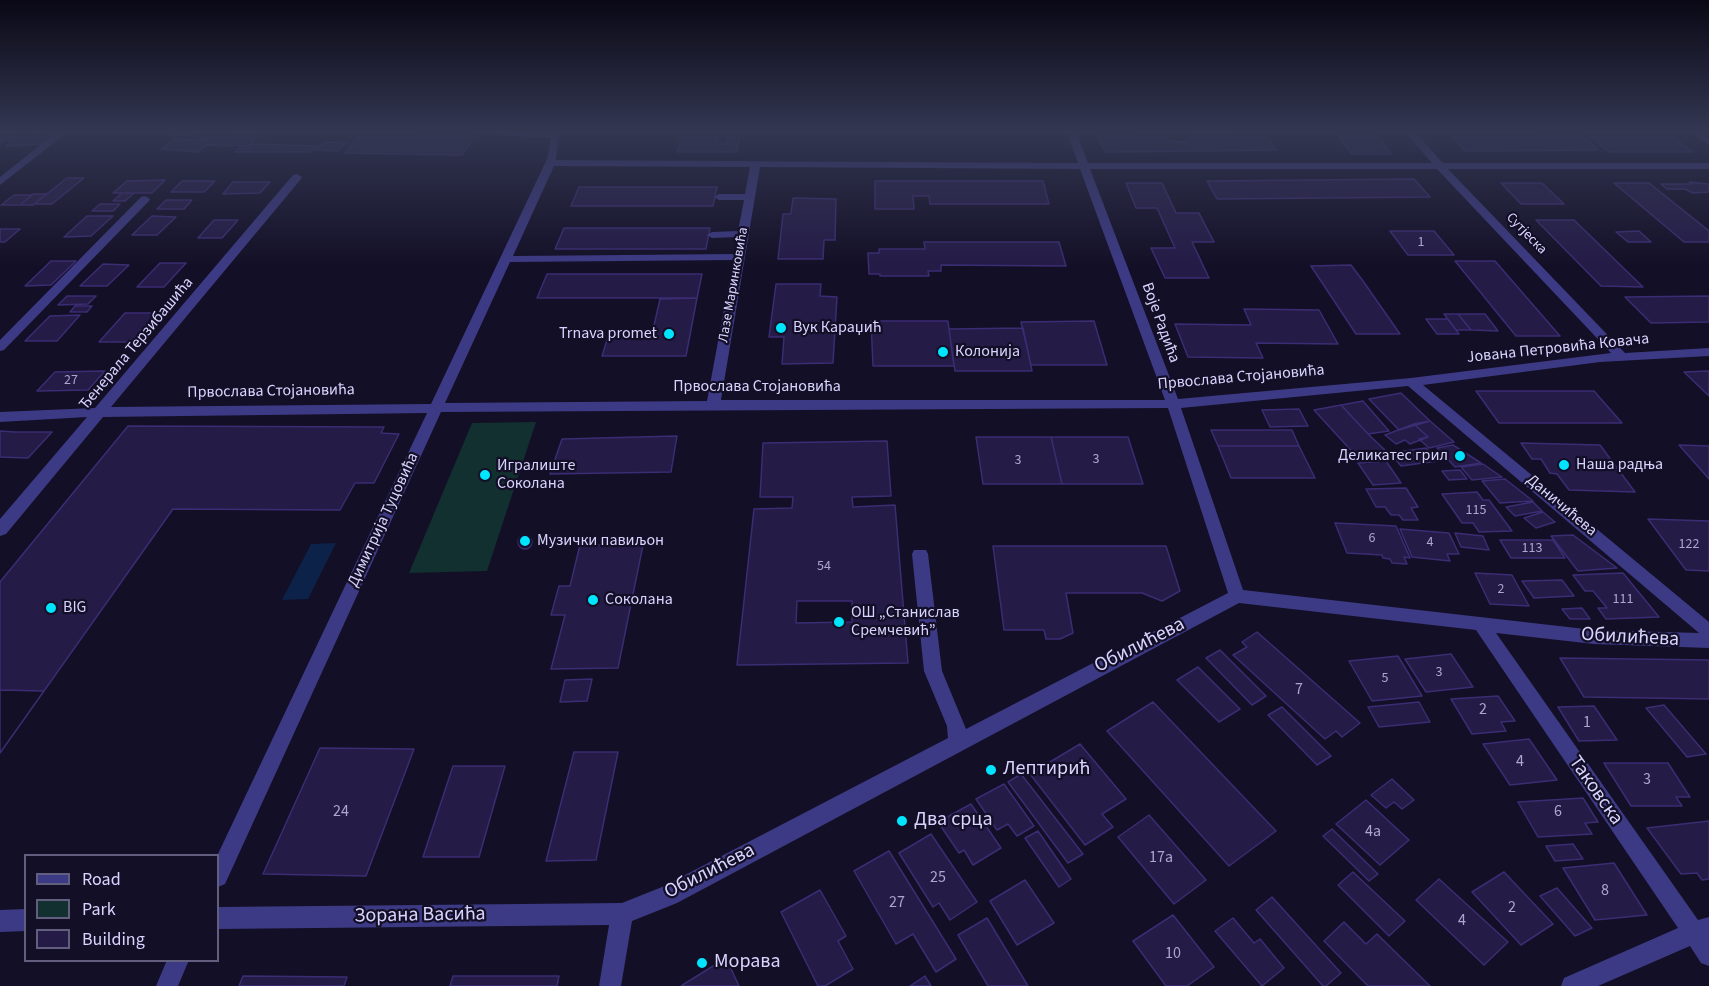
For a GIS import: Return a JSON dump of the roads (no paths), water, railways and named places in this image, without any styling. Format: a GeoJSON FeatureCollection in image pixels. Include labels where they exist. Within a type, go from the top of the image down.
{"type":"FeatureCollection","features":[{"type":"Feature","properties":{"kind":"street","name":"Ђенерала Терзибашића"},"geometry":{"type":"LineString","coordinates":[[0,530],[102,412],[297,177]]}},
{"type":"Feature","properties":{"kind":"street","name":"Димитрија Туцовића"},"geometry":{"type":"LineString","coordinates":[[219,875],[544,177]]}},
{"type":"Feature","properties":{"kind":"street","name":"Лазе Маринковића"},"geometry":{"type":"LineString","coordinates":[[713,405],[753,177]]}},
{"type":"Feature","properties":{"kind":"street","name":"Воје Радића"},"geometry":{"type":"LineString","coordinates":[[1089,177],[1173,404],[1237,596]]}},
{"type":"Feature","properties":{"kind":"street","name":"Сутјеска"},"geometry":{"type":"LineString","coordinates":[[1450,177],[1622,357]]}},
{"type":"Feature","properties":{"kind":"street"},"geometry":{"type":"LineString","coordinates":[[718,197],[750,197]]}},
{"type":"Feature","properties":{"kind":"street"},"geometry":{"type":"LineString","coordinates":[[0,347],[145,199]]}},
{"type":"Feature","properties":{"kind":"street"},"geometry":{"type":"LineString","coordinates":[[712,234],[743,234]]}},
{"type":"Feature","properties":{"kind":"street"},"geometry":{"type":"LineString","coordinates":[[506,259],[739,257]]}},
{"type":"Feature","properties":{"kind":"street","name":"Јована Петровића Ковача"},"geometry":{"type":"LineString","coordinates":[[1411,382],[1622,357],[1709,352]]}},
{"type":"Feature","properties":{"kind":"street","name":"Првослава Стојановића"},"geometry":{"type":"LineString","coordinates":[[0,417],[102,412],[436,408],[1173,404],[1411,382]]}},
{"type":"Feature","properties":{"kind":"street","name":"Даничићева"},"geometry":{"type":"LineString","coordinates":[[1411,382],[1709,632]]}},
{"type":"Feature","properties":{"kind":"street"},"geometry":{"type":"LineString","coordinates":[[921,554],[933,671],[956,726],[958,743]]}},
{"type":"Feature","properties":{"kind":"street","name":"Обилићева"},"geometry":{"type":"LineString","coordinates":[[622,914],[669,895],[1237,596],[1482,626],[1594,637],[1709,641]]}},
{"type":"Feature","properties":{"kind":"street","name":"Таковска"},"geometry":{"type":"LineString","coordinates":[[1482,626],[1701,930],[1709,955]]}},
{"type":"Feature","properties":{"kind":"street"},"geometry":{"type":"LineString","coordinates":[[610,986],[622,914]]}},
{"type":"Feature","properties":{"kind":"street","name":"Зорана Васића"},"geometry":{"type":"LineString","coordinates":[[219,918],[622,914]]}},
{"type":"Feature","properties":{"kind":"street"},"geometry":{"type":"LineString","coordinates":[[0,921],[24,921]]}},
{"type":"Feature","properties":{"kind":"street"},"geometry":{"type":"LineString","coordinates":[[1572,986],[1701,930]]}},
{"type":"Feature","properties":{"kind":"street"},"geometry":{"type":"LineString","coordinates":[[167,986],[177,962]]}},
{"type":"Feature","properties":{"kind":"water"},"geometry":{"type":"Polygon","coordinates":[[[336,543],[308,599],[282,600],[311,544],[336,543]]]}},
{"type":"Feature","properties":{"kind":"place","name":"Вук Караџић"},"geometry":{"type":"Point","coordinates":[781,328]}},
{"type":"Feature","properties":{"kind":"place","name":"Trnava promet"},"geometry":{"type":"Point","coordinates":[669,334]}},
{"type":"Feature","properties":{"kind":"place","name":"Колонија"},"geometry":{"type":"Point","coordinates":[943,352]}},
{"type":"Feature","properties":{"kind":"place","name":"Деликатес грил"},"geometry":{"type":"Point","coordinates":[1460,456]}},
{"type":"Feature","properties":{"kind":"place","name":"Наша радња"},"geometry":{"type":"Point","coordinates":[1564,465]}},
{"type":"Feature","properties":{"kind":"place","name":"Игралиште Соколана"},"geometry":{"type":"Point","coordinates":[485,475]}},
{"type":"Feature","properties":{"kind":"place","name":"Музички павиљон"},"geometry":{"type":"Point","coordinates":[525,541]}},
{"type":"Feature","properties":{"kind":"place","name":"Соколана"},"geometry":{"type":"Point","coordinates":[593,600]}},
{"type":"Feature","properties":{"kind":"place","name":"BIG"},"geometry":{"type":"Point","coordinates":[51,608]}},
{"type":"Feature","properties":{"kind":"place","name":"ОШ „Станислав Сремчевић”"},"geometry":{"type":"Point","coordinates":[839,622]}},
{"type":"Feature","properties":{"kind":"place","name":"Лептирић"},"geometry":{"type":"Point","coordinates":[991,770]}},
{"type":"Feature","properties":{"kind":"place","name":"Два срца"},"geometry":{"type":"Point","coordinates":[902,821]}},
{"type":"Feature","properties":{"kind":"place","name":"Морава"},"geometry":{"type":"Point","coordinates":[702,963]}}]}
